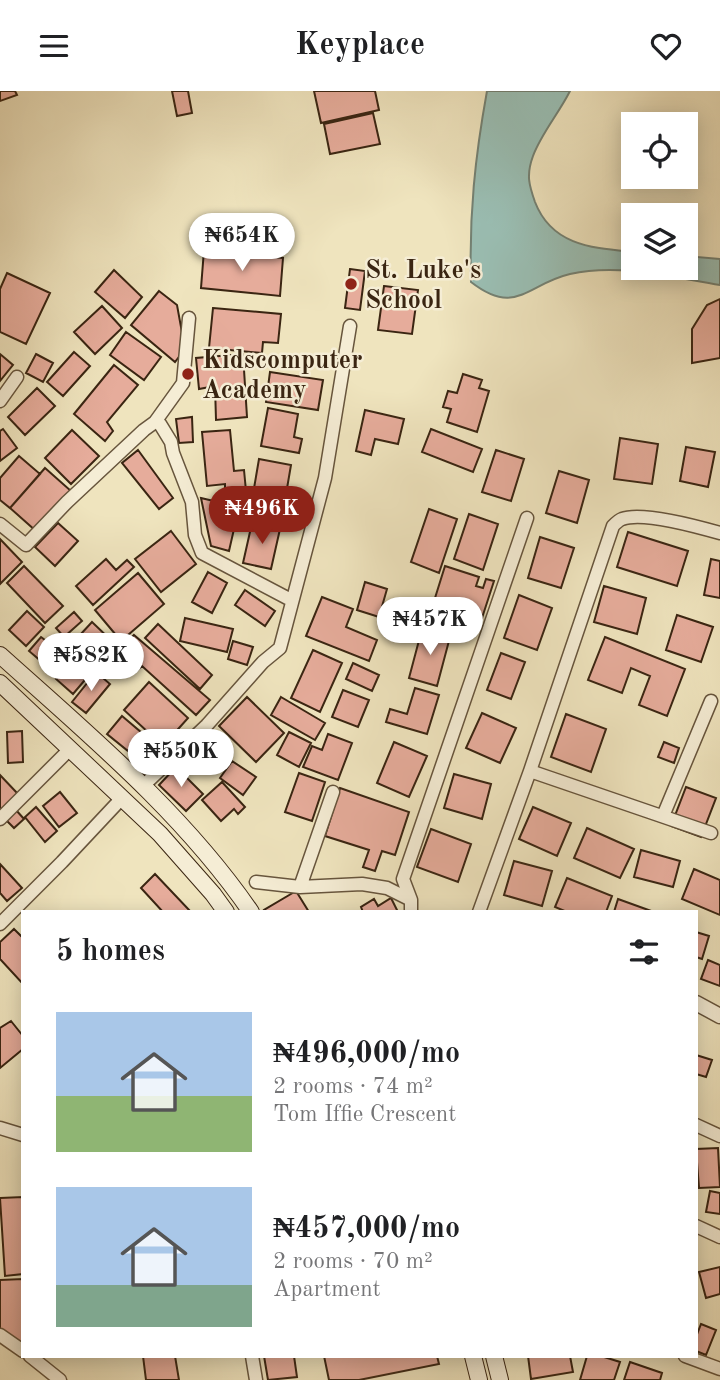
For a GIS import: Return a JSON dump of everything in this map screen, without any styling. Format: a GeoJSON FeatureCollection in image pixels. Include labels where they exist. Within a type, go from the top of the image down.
{"type":"FeatureCollection","features":[{"type":"Feature","properties":{"kind":"main road"},"geometry":{"type":"LineString","coordinates":[[0,655],[143,786],[204,851],[249,910]]}},
{"type":"Feature","properties":{"kind":"main road"},"geometry":{"type":"LineString","coordinates":[[0,683],[160,834],[225,910]]}},
{"type":"Feature","properties":{"kind":"main road"},"geometry":{"type":"LineString","coordinates":[[48,728],[62,711]]}},
{"type":"Feature","properties":{"kind":"main road"},"geometry":{"type":"LineString","coordinates":[[474,1358],[479,1380]]}},
{"type":"Feature","properties":{"kind":"main road"},"geometry":{"type":"LineString","coordinates":[[494,1358],[500,1380]]}},
{"type":"Feature","properties":{"kind":"street"},"geometry":{"type":"LineString","coordinates":[[0,524],[26,545],[66,502],[155,422],[183,383],[189,318]]}},
{"type":"Feature","properties":{"kind":"street"},"geometry":{"type":"LineString","coordinates":[[143,786],[207,725],[263,662],[280,647],[325,478],[350,326]]}},
{"type":"Feature","properties":{"kind":"street"},"geometry":{"type":"LineString","coordinates":[[0,401],[17,377]]}},
{"type":"Feature","properties":{"kind":"street"},"geometry":{"type":"LineString","coordinates":[[155,422],[160,424],[172,442],[173,453],[192,502],[195,535],[202,553],[292,600]]}},
{"type":"Feature","properties":{"kind":"street"},"geometry":{"type":"LineString","coordinates":[[480,910],[613,526],[623,519],[641,517],[690,524],[720,533]]}},
{"type":"Feature","properties":{"kind":"street"},"geometry":{"type":"LineString","coordinates":[[411,906],[403,879],[527,519]]}},
{"type":"Feature","properties":{"kind":"street"},"geometry":{"type":"LineString","coordinates":[[663,816],[711,701]]}},
{"type":"Feature","properties":{"kind":"street"},"geometry":{"type":"LineString","coordinates":[[0,819],[70,749]]}},
{"type":"Feature","properties":{"kind":"street"},"geometry":{"type":"LineString","coordinates":[[530,771],[711,833]]}},
{"type":"Feature","properties":{"kind":"street"},"geometry":{"type":"LineString","coordinates":[[300,887],[333,792]]}},
{"type":"Feature","properties":{"kind":"street"},"geometry":{"type":"LineString","coordinates":[[0,924],[122,798]]}},
{"type":"Feature","properties":{"kind":"street"},"geometry":{"type":"LineString","coordinates":[[256,882],[300,887],[362,884],[387,888],[411,906]]}},
{"type":"Feature","properties":{"kind":"street"},"geometry":{"type":"LineString","coordinates":[[698,1004],[720,1016]]}},
{"type":"Feature","properties":{"kind":"street"},"geometry":{"type":"LineString","coordinates":[[698,1126],[720,1136]]}},
{"type":"Feature","properties":{"kind":"street"},"geometry":{"type":"LineString","coordinates":[[0,1128],[21,1134]]}},
{"type":"Feature","properties":{"kind":"street"},"geometry":{"type":"LineString","coordinates":[[698,1227],[720,1237]]}},
{"type":"Feature","properties":{"kind":"street"},"geometry":{"type":"LineString","coordinates":[[0,1335],[21,1349]]}},
{"type":"Feature","properties":{"kind":"street"},"geometry":{"type":"LineString","coordinates":[[32,1358],[60,1380]]}},
{"type":"Feature","properties":{"kind":"street"},"geometry":{"type":"LineString","coordinates":[[252,1358],[256,1380]]}},
{"type":"Feature","properties":{"kind":"street"},"geometry":{"type":"LineString","coordinates":[[690,1358],[720,1369]]}},
{"type":"Feature","properties":{"kind":"water"},"geometry":{"type":"Polygon","coordinates":[[[487,91],[570,91],[533,156],[529,174],[530,185],[542,217],[552,228],[575,242],[621,251],[621,271],[570,274],[511,297],[499,297],[471,282],[471,233],[479,139],[487,91]]]}},
{"type":"Feature","properties":{"kind":"water"},"geometry":{"type":"Polygon","coordinates":[[[698,257],[720,259],[720,285],[691,280],[698,280],[698,257]]]}},
{"type":"Feature","properties":{"kind":"building"},"geometry":{"type":"Polygon","coordinates":[[[0,91],[15,91],[17,95],[0,101],[0,91]]]}},
{"type":"Feature","properties":{"kind":"building"},"geometry":{"type":"Polygon","coordinates":[[[172,91],[188,91],[192,113],[177,116],[172,91]]]}},
{"type":"Feature","properties":{"kind":"building"},"geometry":{"type":"Polygon","coordinates":[[[314,91],[375,91],[379,110],[321,123],[314,91]]]}},
{"type":"Feature","properties":{"kind":"building"},"geometry":{"type":"Polygon","coordinates":[[[373,113],[380,144],[330,154],[324,124],[373,113]]]}},
{"type":"Feature","properties":{"kind":"building"},"geometry":{"type":"Polygon","coordinates":[[[204,250],[283,258],[280,296],[201,288],[204,250]]]}},
{"type":"Feature","properties":{"kind":"building"},"geometry":{"type":"Polygon","coordinates":[[[350,269],[365,271],[360,310],[345,308],[350,269]]]}},
{"type":"Feature","properties":{"kind":"building"},"geometry":{"type":"Polygon","coordinates":[[[114,270],[142,297],[125,318],[95,292],[114,270]]]}},
{"type":"Feature","properties":{"kind":"building"},"geometry":{"type":"Polygon","coordinates":[[[7,273],[50,293],[26,344],[0,332],[0,289],[7,273]]]}},
{"type":"Feature","properties":{"kind":"building"},"geometry":{"type":"Polygon","coordinates":[[[384,286],[418,290],[412,334],[378,330],[384,286]]]}},
{"type":"Feature","properties":{"kind":"building"},"geometry":{"type":"Polygon","coordinates":[[[159,291],[177,305],[185,349],[175,362],[131,325],[159,291]]]}},
{"type":"Feature","properties":{"kind":"building"},"geometry":{"type":"Polygon","coordinates":[[[720,299],[720,358],[692,363],[692,329],[707,305],[720,299]]]}},
{"type":"Feature","properties":{"kind":"building"},"geometry":{"type":"Polygon","coordinates":[[[102,306],[122,328],[95,354],[74,332],[102,306]]]}},
{"type":"Feature","properties":{"kind":"building"},"geometry":{"type":"Polygon","coordinates":[[[213,308],[281,314],[278,343],[263,342],[262,353],[209,348],[213,308]]]}},
{"type":"Feature","properties":{"kind":"building"},"geometry":{"type":"Polygon","coordinates":[[[126,332],[161,357],[144,380],[110,355],[126,332]]]}},
{"type":"Feature","properties":{"kind":"building"},"geometry":{"type":"Polygon","coordinates":[[[74,352],[90,366],[63,396],[47,382],[74,352]]]}},
{"type":"Feature","properties":{"kind":"building"},"geometry":{"type":"Polygon","coordinates":[[[0,354],[13,365],[0,381],[0,354]]]}},
{"type":"Feature","properties":{"kind":"building"},"geometry":{"type":"Polygon","coordinates":[[[36,354],[53,363],[43,382],[26,373],[36,354]]]}},
{"type":"Feature","properties":{"kind":"building"},"geometry":{"type":"Polygon","coordinates":[[[243,354],[247,417],[216,420],[215,386],[199,389],[196,358],[243,354]]]}},
{"type":"Feature","properties":{"kind":"building"},"geometry":{"type":"Polygon","coordinates":[[[114,365],[138,385],[107,422],[113,431],[105,441],[74,414],[114,365]]]}},
{"type":"Feature","properties":{"kind":"building"},"geometry":{"type":"Polygon","coordinates":[[[270,372],[323,380],[318,410],[266,402],[270,372]]]}},
{"type":"Feature","properties":{"kind":"building"},"geometry":{"type":"Polygon","coordinates":[[[463,374],[482,380],[479,388],[489,391],[477,432],[447,422],[451,409],[443,407],[448,391],[457,393],[463,374]]]}},
{"type":"Feature","properties":{"kind":"building"},"geometry":{"type":"Polygon","coordinates":[[[37,388],[55,406],[25,435],[8,417],[37,388]]]}},
{"type":"Feature","properties":{"kind":"building"},"geometry":{"type":"Polygon","coordinates":[[[268,408],[298,414],[294,437],[302,439],[299,453],[261,446],[268,408]]]}},
{"type":"Feature","properties":{"kind":"building"},"geometry":{"type":"Polygon","coordinates":[[[365,410],[404,419],[398,444],[375,439],[371,455],[356,451],[365,410]]]}},
{"type":"Feature","properties":{"kind":"building"},"geometry":{"type":"Polygon","coordinates":[[[192,417],[193,442],[179,443],[176,419],[192,417]]]}},
{"type":"Feature","properties":{"kind":"building"},"geometry":{"type":"Polygon","coordinates":[[[3,429],[17,448],[0,461],[0,431],[3,429]]]}},
{"type":"Feature","properties":{"kind":"building"},"geometry":{"type":"Polygon","coordinates":[[[431,429],[482,449],[473,472],[422,452],[431,429]]]}},
{"type":"Feature","properties":{"kind":"building"},"geometry":{"type":"Polygon","coordinates":[[[72,430],[99,456],[71,484],[45,458],[72,430]]]}},
{"type":"Feature","properties":{"kind":"building"},"geometry":{"type":"Polygon","coordinates":[[[230,430],[234,471],[244,470],[246,491],[225,493],[225,484],[207,486],[202,432],[230,430]]]}},
{"type":"Feature","properties":{"kind":"building"},"geometry":{"type":"Polygon","coordinates":[[[620,438],[658,444],[652,484],[614,479],[620,438]]]}},
{"type":"Feature","properties":{"kind":"building"},"geometry":{"type":"Polygon","coordinates":[[[686,447],[715,452],[708,487],[680,481],[686,447]]]}},
{"type":"Feature","properties":{"kind":"building"},"geometry":{"type":"Polygon","coordinates":[[[138,450],[173,498],[159,509],[122,463],[138,450]]]}},
{"type":"Feature","properties":{"kind":"building"},"geometry":{"type":"Polygon","coordinates":[[[496,450],[524,459],[511,501],[482,492],[496,450]]]}},
{"type":"Feature","properties":{"kind":"building"},"geometry":{"type":"Polygon","coordinates":[[[19,456],[40,474],[10,508],[0,500],[0,478],[19,456]]]}},
{"type":"Feature","properties":{"kind":"building"},"geometry":{"type":"Polygon","coordinates":[[[259,459],[291,465],[284,506],[252,500],[259,459]]]}},
{"type":"Feature","properties":{"kind":"building"},"geometry":{"type":"Polygon","coordinates":[[[45,468],[71,491],[36,531],[10,508],[45,468]]]}},
{"type":"Feature","properties":{"kind":"building"},"geometry":{"type":"Polygon","coordinates":[[[559,471],[589,480],[577,523],[546,513],[559,471]]]}},
{"type":"Feature","properties":{"kind":"building"},"geometry":{"type":"Polygon","coordinates":[[[201,498],[239,507],[229,551],[211,546],[201,498]]]}},
{"type":"Feature","properties":{"kind":"building"},"geometry":{"type":"Polygon","coordinates":[[[429,509],[457,519],[439,573],[411,562],[429,509]]]}},
{"type":"Feature","properties":{"kind":"building"},"geometry":{"type":"Polygon","coordinates":[[[469,514],[498,524],[483,570],[454,559],[469,514]]]}},
{"type":"Feature","properties":{"kind":"building"},"geometry":{"type":"Polygon","coordinates":[[[58,523],[78,541],[55,566],[35,547],[58,523]]]}},
{"type":"Feature","properties":{"kind":"building"},"geometry":{"type":"Polygon","coordinates":[[[252,523],[280,529],[271,569],[243,563],[252,523]]]}},
{"type":"Feature","properties":{"kind":"building"},"geometry":{"type":"Polygon","coordinates":[[[171,531],[196,564],[161,592],[135,559],[171,531]]]}},
{"type":"Feature","properties":{"kind":"building"},"geometry":{"type":"Polygon","coordinates":[[[628,532],[688,551],[677,586],[617,567],[628,532]]]}},
{"type":"Feature","properties":{"kind":"building"},"geometry":{"type":"Polygon","coordinates":[[[540,537],[574,548],[561,588],[528,578],[540,537]]]}},
{"type":"Feature","properties":{"kind":"building"},"geometry":{"type":"Polygon","coordinates":[[[0,539],[22,562],[0,584],[0,539]]]}},
{"type":"Feature","properties":{"kind":"building"},"geometry":{"type":"Polygon","coordinates":[[[106,559],[116,570],[127,560],[134,567],[93,605],[76,586],[106,559]]]}},
{"type":"Feature","properties":{"kind":"building"},"geometry":{"type":"Polygon","coordinates":[[[711,559],[720,561],[720,598],[704,595],[711,559]]]}},
{"type":"Feature","properties":{"kind":"building"},"geometry":{"type":"Polygon","coordinates":[[[24,566],[63,606],[45,623],[7,583],[24,566]]]}},
{"type":"Feature","properties":{"kind":"building"},"geometry":{"type":"Polygon","coordinates":[[[445,566],[479,577],[476,586],[483,588],[486,579],[494,581],[482,618],[461,611],[443,618],[430,614],[445,566]]]}},
{"type":"Feature","properties":{"kind":"building"},"geometry":{"type":"Polygon","coordinates":[[[208,572],[227,583],[212,613],[192,602],[208,572]]]}},
{"type":"Feature","properties":{"kind":"building"},"geometry":{"type":"Polygon","coordinates":[[[138,573],[164,604],[121,641],[95,610],[138,573]]]}},
{"type":"Feature","properties":{"kind":"building"},"geometry":{"type":"Polygon","coordinates":[[[365,582],[387,589],[379,617],[357,610],[365,582]]]}},
{"type":"Feature","properties":{"kind":"building"},"geometry":{"type":"Polygon","coordinates":[[[604,586],[646,598],[637,634],[594,622],[604,586]]]}},
{"type":"Feature","properties":{"kind":"building"},"geometry":{"type":"Polygon","coordinates":[[[245,590],[275,611],[265,626],[235,605],[245,590]]]}},
{"type":"Feature","properties":{"kind":"building"},"geometry":{"type":"Polygon","coordinates":[[[519,595],[552,608],[537,650],[504,638],[519,595]]]}},
{"type":"Feature","properties":{"kind":"building"},"geometry":{"type":"Polygon","coordinates":[[[322,597],[353,609],[346,627],[377,640],[369,661],[306,636],[322,597]]]}},
{"type":"Feature","properties":{"kind":"building"},"geometry":{"type":"Polygon","coordinates":[[[27,611],[44,627],[26,646],[9,630],[27,611]]]}},
{"type":"Feature","properties":{"kind":"building"},"geometry":{"type":"Polygon","coordinates":[[[74,612],[82,621],[64,637],[56,628],[74,612]]]}},
{"type":"Feature","properties":{"kind":"building"},"geometry":{"type":"Polygon","coordinates":[[[677,615],[713,627],[701,662],[666,650],[677,615]]]}},
{"type":"Feature","properties":{"kind":"building"},"geometry":{"type":"Polygon","coordinates":[[[185,618],[233,629],[227,652],[180,641],[185,618]]]}},
{"type":"Feature","properties":{"kind":"building"},"geometry":{"type":"Polygon","coordinates":[[[92,622],[115,644],[104,657],[80,635],[92,622]]]}},
{"type":"Feature","properties":{"kind":"building"},"geometry":{"type":"Polygon","coordinates":[[[158,624],[212,675],[200,689],[145,638],[158,624]]]}},
{"type":"Feature","properties":{"kind":"building"},"geometry":{"type":"Polygon","coordinates":[[[422,629],[450,637],[437,686],[409,678],[422,629]]]}},
{"type":"Feature","properties":{"kind":"building"},"geometry":{"type":"Polygon","coordinates":[[[134,635],[210,700],[196,715],[142,666],[135,672],[115,655],[134,635]]]}},
{"type":"Feature","properties":{"kind":"building"},"geometry":{"type":"Polygon","coordinates":[[[41,637],[54,647],[42,662],[29,651],[41,637]]]}},
{"type":"Feature","properties":{"kind":"building"},"geometry":{"type":"Polygon","coordinates":[[[605,637],[685,669],[667,716],[639,705],[650,676],[631,668],[622,693],[588,680],[605,637]]]}},
{"type":"Feature","properties":{"kind":"building"},"geometry":{"type":"Polygon","coordinates":[[[233,641],[253,647],[247,665],[228,659],[233,641]]]}},
{"type":"Feature","properties":{"kind":"building"},"geometry":{"type":"Polygon","coordinates":[[[84,646],[101,661],[73,694],[56,679],[84,646]]]}},
{"type":"Feature","properties":{"kind":"building"},"geometry":{"type":"Polygon","coordinates":[[[313,650],[342,663],[320,712],[291,698],[313,650]]]}},
{"type":"Feature","properties":{"kind":"building"},"geometry":{"type":"Polygon","coordinates":[[[501,653],[525,662],[511,699],[487,690],[501,653]]]}},
{"type":"Feature","properties":{"kind":"building"},"geometry":{"type":"Polygon","coordinates":[[[353,663],[379,675],[372,691],[346,679],[353,663]]]}},
{"type":"Feature","properties":{"kind":"building"},"geometry":{"type":"Polygon","coordinates":[[[96,672],[110,684],[86,713],[72,702],[96,672]]]}},
{"type":"Feature","properties":{"kind":"building"},"geometry":{"type":"Polygon","coordinates":[[[149,682],[188,718],[163,746],[124,710],[149,682]]]}},
{"type":"Feature","properties":{"kind":"building"},"geometry":{"type":"Polygon","coordinates":[[[415,688],[439,695],[427,734],[386,722],[390,709],[407,714],[415,688]]]}},
{"type":"Feature","properties":{"kind":"building"},"geometry":{"type":"Polygon","coordinates":[[[343,690],[369,700],[358,727],[332,717],[343,690]]]}},
{"type":"Feature","properties":{"kind":"building"},"geometry":{"type":"Polygon","coordinates":[[[247,697],[284,733],[256,762],[219,726],[247,697]]]}},
{"type":"Feature","properties":{"kind":"building"},"geometry":{"type":"Polygon","coordinates":[[[281,697],[325,723],[315,740],[271,715],[281,697]]]}},
{"type":"Feature","properties":{"kind":"building"},"geometry":{"type":"Polygon","coordinates":[[[482,713],[516,728],[500,763],[466,748],[482,713]]]}},
{"type":"Feature","properties":{"kind":"building"},"geometry":{"type":"Polygon","coordinates":[[[566,714],[606,729],[591,772],[551,757],[566,714]]]}},
{"type":"Feature","properties":{"kind":"building"},"geometry":{"type":"Polygon","coordinates":[[[122,716],[142,733],[128,751],[107,734],[122,716]]]}},
{"type":"Feature","properties":{"kind":"building"},"geometry":{"type":"Polygon","coordinates":[[[22,731],[23,762],[8,763],[7,732],[22,731]]]}},
{"type":"Feature","properties":{"kind":"building"},"geometry":{"type":"Polygon","coordinates":[[[289,732],[311,743],[299,767],[277,755],[289,732]]]}},
{"type":"Feature","properties":{"kind":"building"},"geometry":{"type":"Polygon","coordinates":[[[328,734],[352,743],[338,780],[303,767],[312,746],[322,750],[328,734]]]}},
{"type":"Feature","properties":{"kind":"building"},"geometry":{"type":"Polygon","coordinates":[[[394,742],[427,756],[409,797],[377,783],[394,742]]]}},
{"type":"Feature","properties":{"kind":"building"},"geometry":{"type":"Polygon","coordinates":[[[664,742],[679,748],[674,763],[658,757],[664,742]]]}},
{"type":"Feature","properties":{"kind":"building"},"geometry":{"type":"Polygon","coordinates":[[[232,761],[256,777],[243,795],[220,778],[232,761]]]}},
{"type":"Feature","properties":{"kind":"building"},"geometry":{"type":"Polygon","coordinates":[[[176,767],[203,794],[186,811],[159,785],[176,767]]]}},
{"type":"Feature","properties":{"kind":"building"},"geometry":{"type":"Polygon","coordinates":[[[299,773],[325,782],[312,821],[285,812],[299,773]]]}},
{"type":"Feature","properties":{"kind":"building"},"geometry":{"type":"Polygon","coordinates":[[[454,774],[491,784],[482,819],[444,808],[454,774]]]}},
{"type":"Feature","properties":{"kind":"building"},"geometry":{"type":"Polygon","coordinates":[[[0,775],[18,794],[0,811],[0,775]]]}},
{"type":"Feature","properties":{"kind":"building"},"geometry":{"type":"Polygon","coordinates":[[[222,782],[245,807],[238,814],[234,809],[221,821],[202,800],[222,782]]]}},
{"type":"Feature","properties":{"kind":"building"},"geometry":{"type":"Polygon","coordinates":[[[686,787],[716,798],[701,837],[671,826],[686,787]]]}},
{"type":"Feature","properties":{"kind":"building"},"geometry":{"type":"Polygon","coordinates":[[[340,788],[409,812],[395,855],[382,851],[375,871],[363,867],[369,850],[325,836],[340,788]]]}},
{"type":"Feature","properties":{"kind":"building"},"geometry":{"type":"Polygon","coordinates":[[[60,792],[77,813],[59,827],[43,806],[60,792]]]}},
{"type":"Feature","properties":{"kind":"building"},"geometry":{"type":"Polygon","coordinates":[[[36,807],[57,831],[45,842],[25,817],[36,807]]]}},
{"type":"Feature","properties":{"kind":"building"},"geometry":{"type":"Polygon","coordinates":[[[533,807],[571,823],[557,856],[519,839],[533,807]]]}},
{"type":"Feature","properties":{"kind":"building"},"geometry":{"type":"Polygon","coordinates":[[[16,810],[24,819],[14,828],[6,820],[16,810]]]}},
{"type":"Feature","properties":{"kind":"building"},"geometry":{"type":"Polygon","coordinates":[[[587,828],[634,849],[620,878],[574,858],[587,828]]]}},
{"type":"Feature","properties":{"kind":"building"},"geometry":{"type":"Polygon","coordinates":[[[431,829],[471,844],[458,882],[417,867],[431,829]]]}},
{"type":"Feature","properties":{"kind":"building"},"geometry":{"type":"Polygon","coordinates":[[[641,850],[680,861],[673,887],[634,877],[641,850]]]}},
{"type":"Feature","properties":{"kind":"building"},"geometry":{"type":"Polygon","coordinates":[[[514,861],[552,871],[542,906],[504,895],[514,861]]]}},
{"type":"Feature","properties":{"kind":"building"},"geometry":{"type":"Polygon","coordinates":[[[0,864],[22,888],[7,901],[0,893],[0,864]]]}},
{"type":"Feature","properties":{"kind":"building"},"geometry":{"type":"Polygon","coordinates":[[[694,869],[720,880],[720,915],[682,899],[694,869]]]}},
{"type":"Feature","properties":{"kind":"building"},"geometry":{"type":"Polygon","coordinates":[[[155,874],[189,910],[161,910],[141,888],[155,874]]]}},
{"type":"Feature","properties":{"kind":"building"},"geometry":{"type":"Polygon","coordinates":[[[567,878],[612,896],[607,910],[562,910],[555,907],[567,878]]]}},
{"type":"Feature","properties":{"kind":"building"},"geometry":{"type":"Polygon","coordinates":[[[296,891],[308,910],[264,910],[296,891]]]}},
{"type":"Feature","properties":{"kind":"building"},"geometry":{"type":"Polygon","coordinates":[[[391,898],[397,910],[362,910],[361,907],[374,899],[378,906],[391,898]]]}},
{"type":"Feature","properties":{"kind":"building"},"geometry":{"type":"Polygon","coordinates":[[[618,899],[648,910],[615,910],[618,899]]]}},
{"type":"Feature","properties":{"kind":"building"},"geometry":{"type":"Polygon","coordinates":[[[14,929],[21,936],[21,982],[0,959],[0,942],[14,929]]]}},
{"type":"Feature","properties":{"kind":"building"},"geometry":{"type":"Polygon","coordinates":[[[698,933],[709,936],[702,959],[698,958],[698,933]]]}},
{"type":"Feature","properties":{"kind":"building"},"geometry":{"type":"Polygon","coordinates":[[[708,960],[720,965],[720,986],[701,979],[708,960]]]}},
{"type":"Feature","properties":{"kind":"building"},"geometry":{"type":"Polygon","coordinates":[[[11,1021],[21,1034],[21,1051],[0,1068],[0,1028],[11,1021]]]}},
{"type":"Feature","properties":{"kind":"building"},"geometry":{"type":"Polygon","coordinates":[[[698,1056],[712,1060],[706,1077],[698,1075],[698,1056]]]}},
{"type":"Feature","properties":{"kind":"building"},"geometry":{"type":"Polygon","coordinates":[[[718,1148],[720,1187],[699,1188],[698,1149],[718,1148]]]}},
{"type":"Feature","properties":{"kind":"building"},"geometry":{"type":"Polygon","coordinates":[[[710,1191],[720,1193],[720,1214],[706,1212],[710,1191]]]}},
{"type":"Feature","properties":{"kind":"building"},"geometry":{"type":"Polygon","coordinates":[[[21,1197],[21,1274],[5,1276],[0,1198],[21,1197]]]}},
{"type":"Feature","properties":{"kind":"building"},"geometry":{"type":"Polygon","coordinates":[[[720,1267],[720,1294],[706,1298],[699,1272],[720,1267]]]}},
{"type":"Feature","properties":{"kind":"building"},"geometry":{"type":"Polygon","coordinates":[[[21,1279],[21,1344],[0,1328],[0,1280],[21,1279]]]}},
{"type":"Feature","properties":{"kind":"building"},"geometry":{"type":"Polygon","coordinates":[[[701,1324],[716,1330],[706,1355],[698,1352],[698,1332],[701,1324]]]}},
{"type":"Feature","properties":{"kind":"building"},"geometry":{"type":"Polygon","coordinates":[[[143,1358],[175,1358],[179,1380],[146,1380],[143,1358]]]}},
{"type":"Feature","properties":{"kind":"building"},"geometry":{"type":"Polygon","coordinates":[[[264,1358],[294,1358],[297,1377],[268,1380],[264,1358]]]}},
{"type":"Feature","properties":{"kind":"building"},"geometry":{"type":"Polygon","coordinates":[[[324,1358],[438,1358],[439,1364],[359,1380],[329,1380],[324,1358]]]}},
{"type":"Feature","properties":{"kind":"building"},"geometry":{"type":"Polygon","coordinates":[[[528,1358],[570,1358],[573,1372],[531,1379],[528,1358]]]}},
{"type":"Feature","properties":{"kind":"building"},"geometry":{"type":"Polygon","coordinates":[[[586,1358],[607,1358],[620,1362],[614,1380],[580,1380],[586,1358]]]}},
{"type":"Feature","properties":{"kind":"building"},"geometry":{"type":"Polygon","coordinates":[[[630,1362],[662,1373],[660,1380],[624,1380],[630,1362]]]}},
{"type":"Feature","properties":{"kind":"place","name":"St. Luke's School"},"geometry":{"type":"Point","coordinates":[351,284]}},
{"type":"Feature","properties":{"kind":"place","name":"Kidscomputer Academy"},"geometry":{"type":"Point","coordinates":[188,374]}}]}
